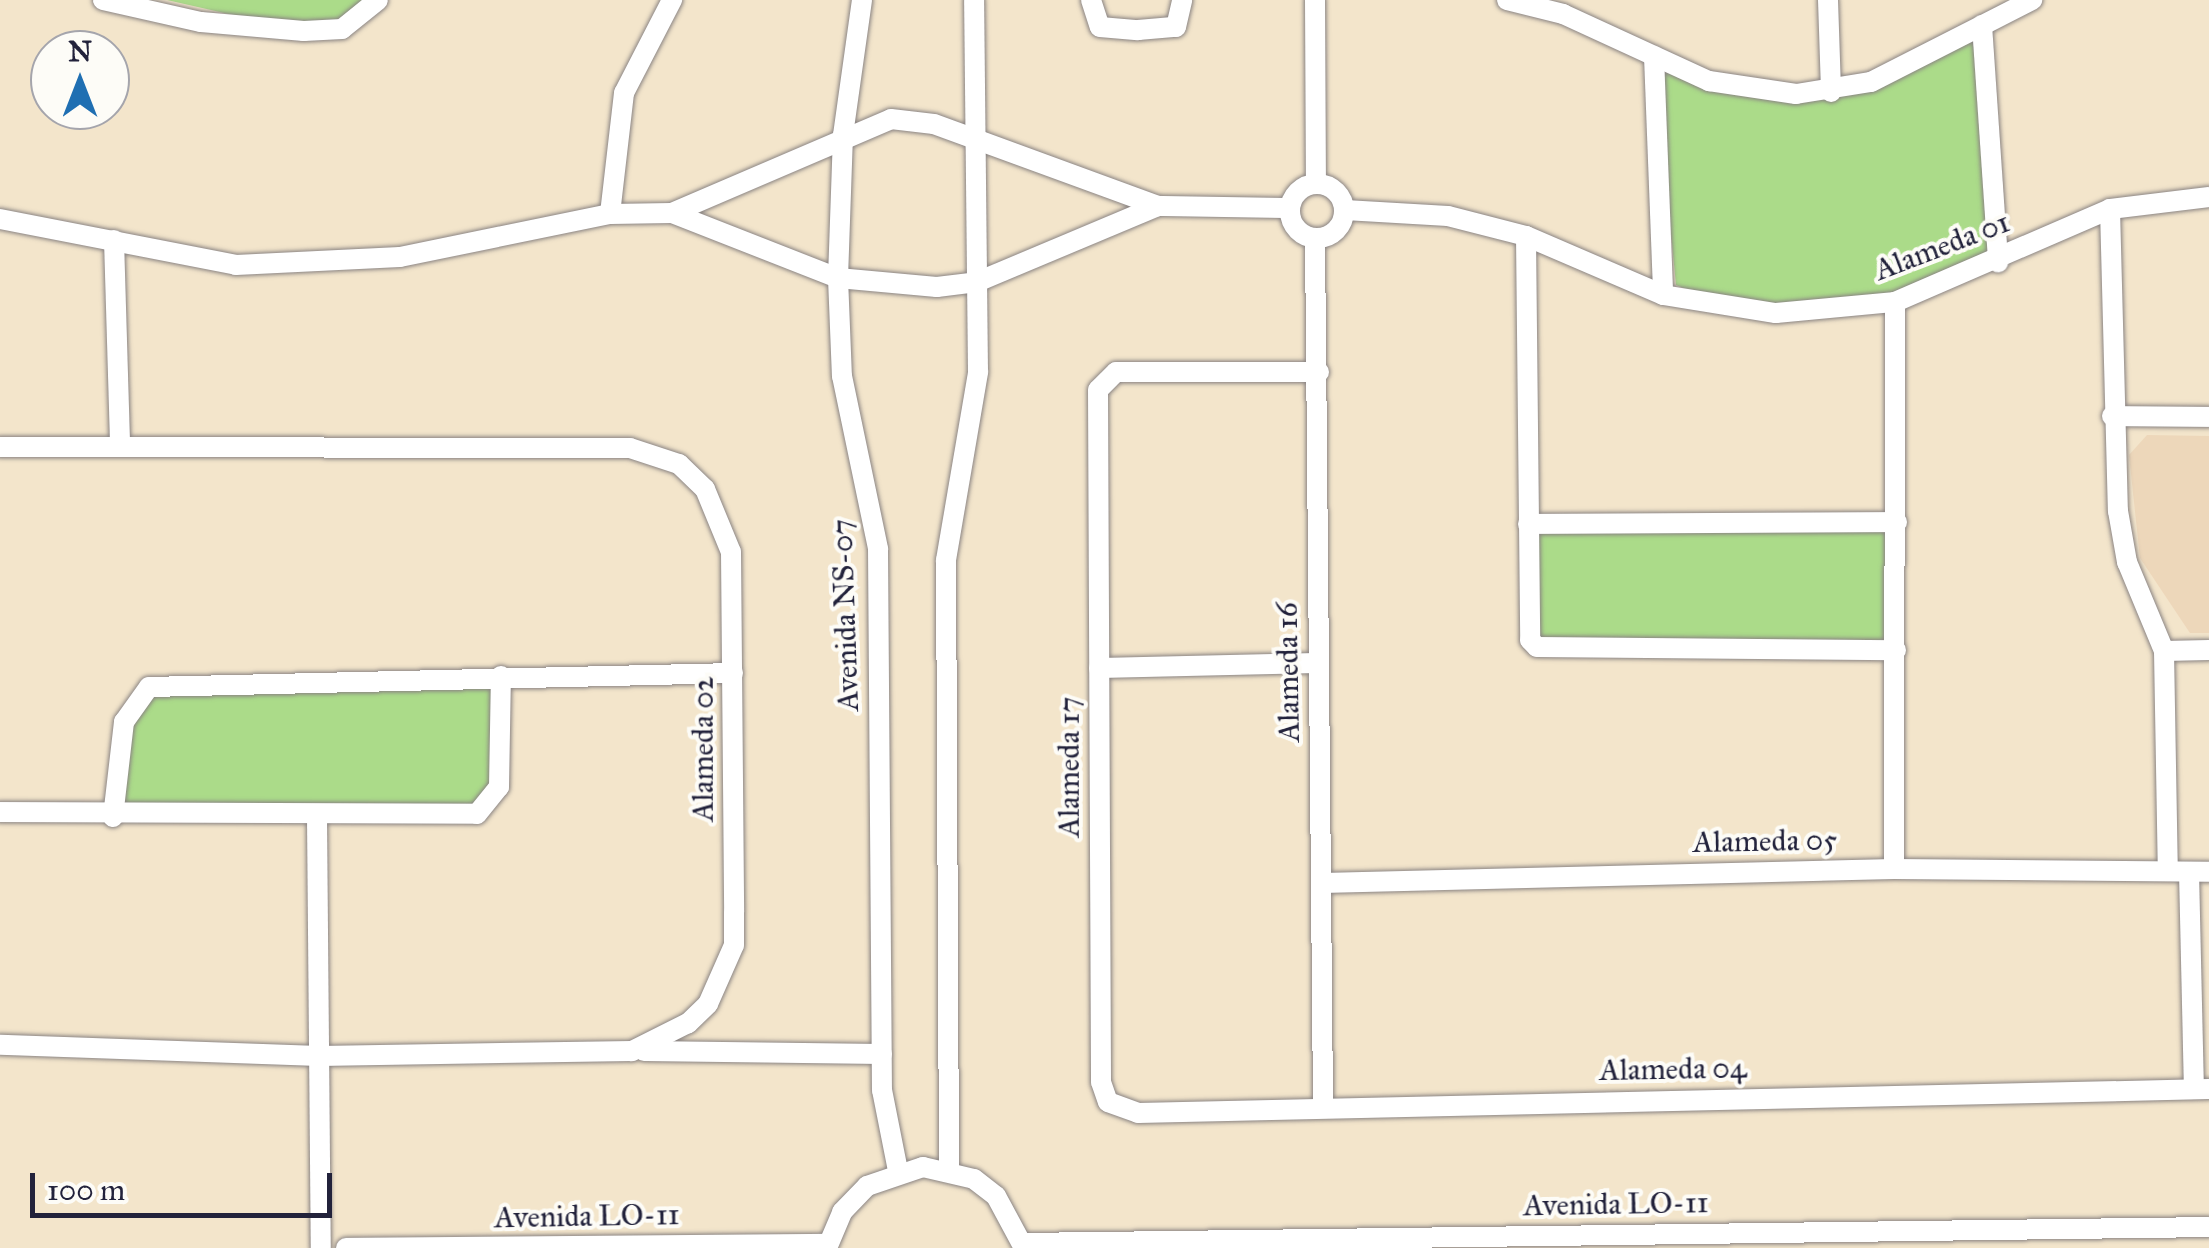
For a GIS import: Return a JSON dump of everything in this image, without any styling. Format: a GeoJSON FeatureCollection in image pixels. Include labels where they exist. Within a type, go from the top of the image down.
{"type":"FeatureCollection","features":[{"type":"Feature","properties":{"kind":"street"},"geometry":{"type":"LineString","coordinates":[[103,0],[201,22],[304,31],[342,29],[378,0]]}},
{"type":"Feature","properties":{"kind":"street"},"geometry":{"type":"LineString","coordinates":[[610,214],[624,93],[672,0]]}},
{"type":"Feature","properties":{"kind":"street","name":"Avenida NS-07"},"geometry":{"type":"LineString","coordinates":[[862,0],[843,135],[838,278],[842,376],[878,549],[882,1054],[898,1171]]}},
{"type":"Feature","properties":{"kind":"street"},"geometry":{"type":"LineString","coordinates":[[948,1170],[946,560],[978,372],[980,143],[974,0]]}},
{"type":"Feature","properties":{"kind":"street"},"geometry":{"type":"LineString","coordinates":[[1092,0],[1100,27],[1138,30],[1176,28],[1182,0]]}},
{"type":"Feature","properties":{"kind":"street"},"geometry":{"type":"LineString","coordinates":[[1315,0],[1316,184]]}},
{"type":"Feature","properties":{"kind":"street"},"geometry":{"type":"LineString","coordinates":[[1506,0],[1533,3],[1709,82],[1758,92],[1832,92],[1871,82],[2032,0]]}},
{"type":"Feature","properties":{"kind":"street"},"geometry":{"type":"LineString","coordinates":[[1828,0],[1832,92]]}},
{"type":"Feature","properties":{"kind":"street"},"geometry":{"type":"LineString","coordinates":[[1982,26],[1998,262]]}},
{"type":"Feature","properties":{"kind":"street"},"geometry":{"type":"LineString","coordinates":[[1654,56],[1664,295]]}},
{"type":"Feature","properties":{"kind":"street"},"geometry":{"type":"LineString","coordinates":[[672,213],[843,135],[892,119],[934,124],[1158,206],[1290,208]]}},
{"type":"Feature","properties":{"kind":"street"},"geometry":{"type":"LineString","coordinates":[[1316,184],[1339,195],[1344,210],[1336,231],[1315,238],[1300,232],[1290,208],[1296,194],[1316,184]]}},
{"type":"Feature","properties":{"kind":"street","name":"Alameda 01"},"geometry":{"type":"LineString","coordinates":[[1344,210],[1448,216],[1526,236],[1664,295],[1776,313],[1895,302],[1998,262],[2110,209],[2209,197]]}},
{"type":"Feature","properties":{"kind":"street"},"geometry":{"type":"LineString","coordinates":[[0,219],[224,264],[312,264],[400,257],[610,214],[672,213],[838,278],[900,288],[978,282],[1158,206]]}},
{"type":"Feature","properties":{"kind":"street"},"geometry":{"type":"LineString","coordinates":[[2110,209],[2112,416],[2127,562],[2164,651],[2189,872],[2202,1089]]}},
{"type":"Feature","properties":{"kind":"street"},"geometry":{"type":"LineString","coordinates":[[1526,236],[1527,626],[1537,647],[1896,650]]}},
{"type":"Feature","properties":{"kind":"street","name":"Alameda 16"},"geometry":{"type":"LineString","coordinates":[[1315,238],[1323,1106]]}},
{"type":"Feature","properties":{"kind":"street"},"geometry":{"type":"LineString","coordinates":[[114,240],[120,446]]}},
{"type":"Feature","properties":{"kind":"street"},"geometry":{"type":"LineString","coordinates":[[1894,870],[1895,302]]}},
{"type":"Feature","properties":{"kind":"street","name":"Alameda 17"},"geometry":{"type":"LineString","coordinates":[[1138,1113],[1108,1102],[1101,1082],[1096,398],[1102,381],[1116,372],[1319,372]]}},
{"type":"Feature","properties":{"kind":"street"},"geometry":{"type":"LineString","coordinates":[[2112,416],[2209,417]]}},
{"type":"Feature","properties":{"kind":"street","name":"Alameda 02"},"geometry":{"type":"LineString","coordinates":[[0,447],[656,452],[704,488],[722,520],[731,552],[734,945],[708,1004],[676,1031],[632,1051],[318,1056],[0,1045]]}},
{"type":"Feature","properties":{"kind":"street"},"geometry":{"type":"LineString","coordinates":[[1528,524],[1897,522]]}},
{"type":"Feature","properties":{"kind":"street"},"geometry":{"type":"LineString","coordinates":[[2164,651],[2209,650]]}},
{"type":"Feature","properties":{"kind":"street"},"geometry":{"type":"LineString","coordinates":[[1099,668],[1317,663]]}},
{"type":"Feature","properties":{"kind":"street"},"geometry":{"type":"LineString","coordinates":[[114,817],[124,722],[148,687],[501,676],[733,674]]}},
{"type":"Feature","properties":{"kind":"street"},"geometry":{"type":"LineString","coordinates":[[0,812],[114,817],[464,817],[487,808],[499,787],[501,676]]}},
{"type":"Feature","properties":{"kind":"street"},"geometry":{"type":"LineString","coordinates":[[317,817],[321,1248]]}},
{"type":"Feature","properties":{"kind":"street","name":"Alameda 05"},"geometry":{"type":"LineString","coordinates":[[1322,882],[1894,870],[2189,872]]}},
{"type":"Feature","properties":{"kind":"street"},"geometry":{"type":"LineString","coordinates":[[632,1051],[882,1054]]}},
{"type":"Feature","properties":{"kind":"street","name":"Alameda 04"},"geometry":{"type":"LineString","coordinates":[[1138,1113],[2202,1089]]}},
{"type":"Feature","properties":{"kind":"street"},"geometry":{"type":"LineString","coordinates":[[828,1246],[854,1199],[898,1171],[948,1170],[996,1196],[1024,1246]]}},
{"type":"Feature","properties":{"kind":"street","name":"Avenida LO-11"},"geometry":{"type":"LineString","coordinates":[[1024,1246],[2209,1227]]}},
{"type":"Feature","properties":{"kind":"street","name":"Avenida LO-11"},"geometry":{"type":"LineString","coordinates":[[346,1248],[828,1246]]}},
{"type":"Feature","properties":{"kind":"shaded area"},"geometry":{"type":"Polygon","coordinates":[[[2147,435],[2209,436],[2209,633],[2190,633],[2140,558],[2129,455],[2147,435]]]}},
{"type":"Feature","properties":{"kind":"green space"},"geometry":{"type":"Polygon","coordinates":[[[167,0],[377,0],[342,29],[304,31],[167,0]]]}},
{"type":"Feature","properties":{"kind":"green space"},"geometry":{"type":"Polygon","coordinates":[[[1982,25],[1998,262],[1895,302],[1736,310],[1676,285],[1654,56],[1734,87],[1831,92],[1982,25]]]}},
{"type":"Feature","properties":{"kind":"green space"},"geometry":{"type":"Polygon","coordinates":[[[1528,522],[1897,522],[1897,650],[1528,650],[1528,522]]]}},
{"type":"Feature","properties":{"kind":"green space"},"geometry":{"type":"Polygon","coordinates":[[[501,676],[499,787],[477,814],[113,817],[130,706],[164,685],[501,676]]]}}]}
